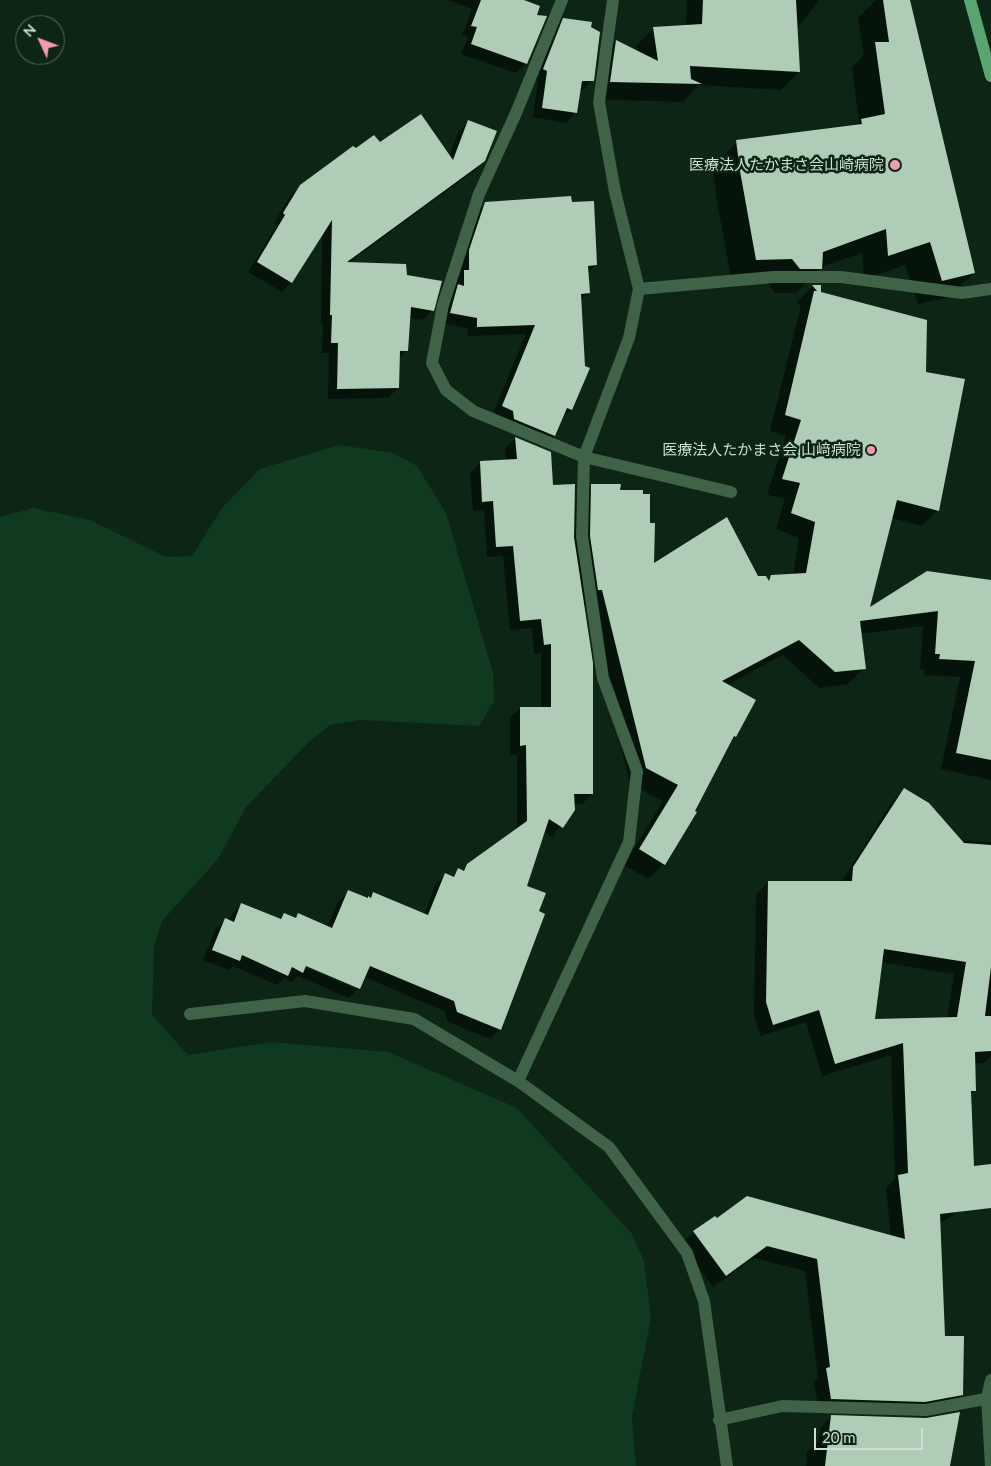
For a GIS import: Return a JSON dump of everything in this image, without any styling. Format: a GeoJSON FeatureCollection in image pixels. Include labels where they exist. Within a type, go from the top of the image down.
{"type":"FeatureCollection","features":[{"type":"Feature","properties":{"kind":"main road"},"geometry":{"type":"LineString","coordinates":[[970,0],[991,76]]}},
{"type":"Feature","properties":{"kind":"street"},"geometry":{"type":"LineString","coordinates":[[562,0],[516,112],[478,194],[443,305],[432,363],[446,390],[472,411],[584,457],[731,492]]}},
{"type":"Feature","properties":{"kind":"street"},"geometry":{"type":"LineString","coordinates":[[518,1081],[629,842],[637,771],[603,678],[582,536],[584,457],[629,338],[639,289],[615,192],[599,102],[613,0]]}},
{"type":"Feature","properties":{"kind":"street"},"geometry":{"type":"LineString","coordinates":[[639,289],[773,277],[841,277],[962,293],[991,289]]}},
{"type":"Feature","properties":{"kind":"street"},"geometry":{"type":"LineString","coordinates":[[190,1014],[305,1002],[414,1019],[518,1081],[609,1147],[687,1253],[704,1301],[719,1420],[727,1466]]}},
{"type":"Feature","properties":{"kind":"street"},"geometry":{"type":"LineString","coordinates":[[991,1380],[989,1398],[991,1466]]}},
{"type":"Feature","properties":{"kind":"street"},"geometry":{"type":"LineString","coordinates":[[719,1420],[782,1406],[926,1410],[989,1398]]}},
{"type":"Feature","properties":{"kind":"green space"},"geometry":{"type":"Polygon","coordinates":[[[339,445],[393,453],[417,466],[446,513],[493,673],[494,701],[479,726],[359,720],[330,725],[308,743],[246,807],[218,859],[162,921],[154,946],[152,1015],[188,1055],[271,1042],[388,1052],[517,1108],[632,1234],[644,1261],[651,1318],[632,1416],[636,1466],[0,1466],[0,517],[33,508],[90,520],[166,557],[192,556],[222,508],[260,469],[339,445]]]}},
{"type":"Feature","properties":{"kind":"building"},"geometry":{"type":"Polygon","coordinates":[[[481,0],[524,0],[540,6],[537,15],[547,16],[527,64],[471,44],[477,27],[471,26],[481,0]]]}},
{"type":"Feature","properties":{"kind":"building"},"geometry":{"type":"Polygon","coordinates":[[[703,0],[796,0],[800,72],[690,66],[691,79],[702,84],[610,82],[616,40],[658,61],[653,27],[702,24],[703,0]]]}},
{"type":"Feature","properties":{"kind":"building"},"geometry":{"type":"Polygon","coordinates":[[[883,0],[910,0],[975,273],[942,281],[930,242],[888,256],[886,229],[823,252],[822,269],[800,269],[792,259],[756,260],[736,140],[862,124],[861,119],[885,114],[875,42],[889,42],[883,0]]]}},
{"type":"Feature","properties":{"kind":"building"},"geometry":{"type":"Polygon","coordinates":[[[563,18],[592,22],[591,27],[600,32],[594,81],[582,81],[577,113],[542,108],[547,71],[543,69],[563,18]]]}},
{"type":"Feature","properties":{"kind":"building"},"geometry":{"type":"Polygon","coordinates":[[[421,114],[453,160],[468,120],[497,131],[485,161],[347,262],[406,264],[407,275],[442,281],[434,311],[411,307],[408,351],[400,351],[399,388],[337,389],[338,343],[331,343],[332,315],[330,315],[332,220],[292,283],[257,262],[285,215],[283,213],[300,185],[353,146],[356,148],[374,135],[380,142],[421,114]]]}},
{"type":"Feature","properties":{"kind":"building"},"geometry":{"type":"Polygon","coordinates":[[[571,196],[572,202],[594,201],[597,265],[588,266],[590,293],[581,294],[585,366],[590,368],[572,410],[567,408],[555,436],[514,419],[513,411],[502,406],[535,325],[477,327],[477,318],[450,313],[458,284],[464,286],[464,270],[469,270],[469,250],[485,202],[571,196]]]}},
{"type":"Feature","properties":{"kind":"building"},"geometry":{"type":"Polygon","coordinates":[[[812,285],[821,285],[821,292],[927,320],[926,372],[965,379],[939,511],[897,500],[870,607],[927,571],[991,580],[991,760],[956,753],[975,661],[939,659],[940,654],[935,654],[938,611],[860,621],[866,669],[835,672],[799,640],[722,681],[756,700],[736,737],[734,736],[695,811],[697,812],[665,865],[639,849],[678,785],[646,768],[602,590],[598,590],[590,536],[591,484],[621,484],[620,490],[643,490],[643,494],[650,494],[650,523],[655,523],[654,563],[727,517],[758,576],[766,576],[769,581],[771,575],[806,573],[815,522],[791,513],[800,483],[782,479],[801,420],[785,415],[814,291],[817,291],[812,285]]]}},
{"type":"Feature","properties":{"kind":"building"},"geometry":{"type":"Polygon","coordinates":[[[515,437],[551,452],[553,485],[575,484],[574,537],[593,663],[593,794],[574,794],[575,810],[563,828],[549,819],[527,886],[546,893],[539,911],[545,914],[501,1030],[457,1012],[454,1001],[370,966],[360,989],[306,966],[303,973],[292,967],[288,976],[242,955],[240,961],[212,950],[225,918],[234,922],[241,903],[281,919],[284,913],[296,918],[298,913],[332,928],[348,890],[368,898],[368,896],[371,898],[373,892],[428,915],[445,873],[454,877],[458,868],[464,871],[467,864],[527,821],[526,745],[520,746],[520,707],[551,707],[551,644],[544,645],[541,619],[520,621],[513,546],[496,547],[493,501],[482,502],[480,461],[517,459],[515,437]]]}},
{"type":"Feature","properties":{"kind":"building"},"geometry":{"type":"Polygon","coordinates":[[[904,788],[929,803],[964,843],[991,845],[991,967],[985,1016],[991,1016],[991,1051],[975,1052],[976,1091],[971,1091],[974,1166],[991,1164],[991,1208],[940,1214],[945,1336],[964,1336],[963,1395],[925,1402],[831,1399],[826,1368],[830,1367],[817,1259],[767,1246],[726,1276],[693,1231],[715,1216],[717,1218],[747,1196],[905,1239],[898,1175],[908,1173],[903,1043],[835,1064],[819,1010],[773,1025],[766,1002],[768,881],[852,881],[853,867],[904,788]],[[884,949],[875,1019],[957,1017],[966,962],[884,949]]]}},
{"type":"Feature","properties":{"kind":"building"},"geometry":{"type":"Polygon","coordinates":[[[960,1412],[950,1466],[825,1466],[831,1415],[926,1418],[960,1412]]]}},
{"type":"Feature","properties":{"kind":"place","name":"医療法人たかまさ会山崎病院"},"geometry":{"type":"Point","coordinates":[895,165]}},
{"type":"Feature","properties":{"kind":"place","name":"医療法人たかまさ会 山﨑病院"},"geometry":{"type":"Point","coordinates":[871,450]}}]}
